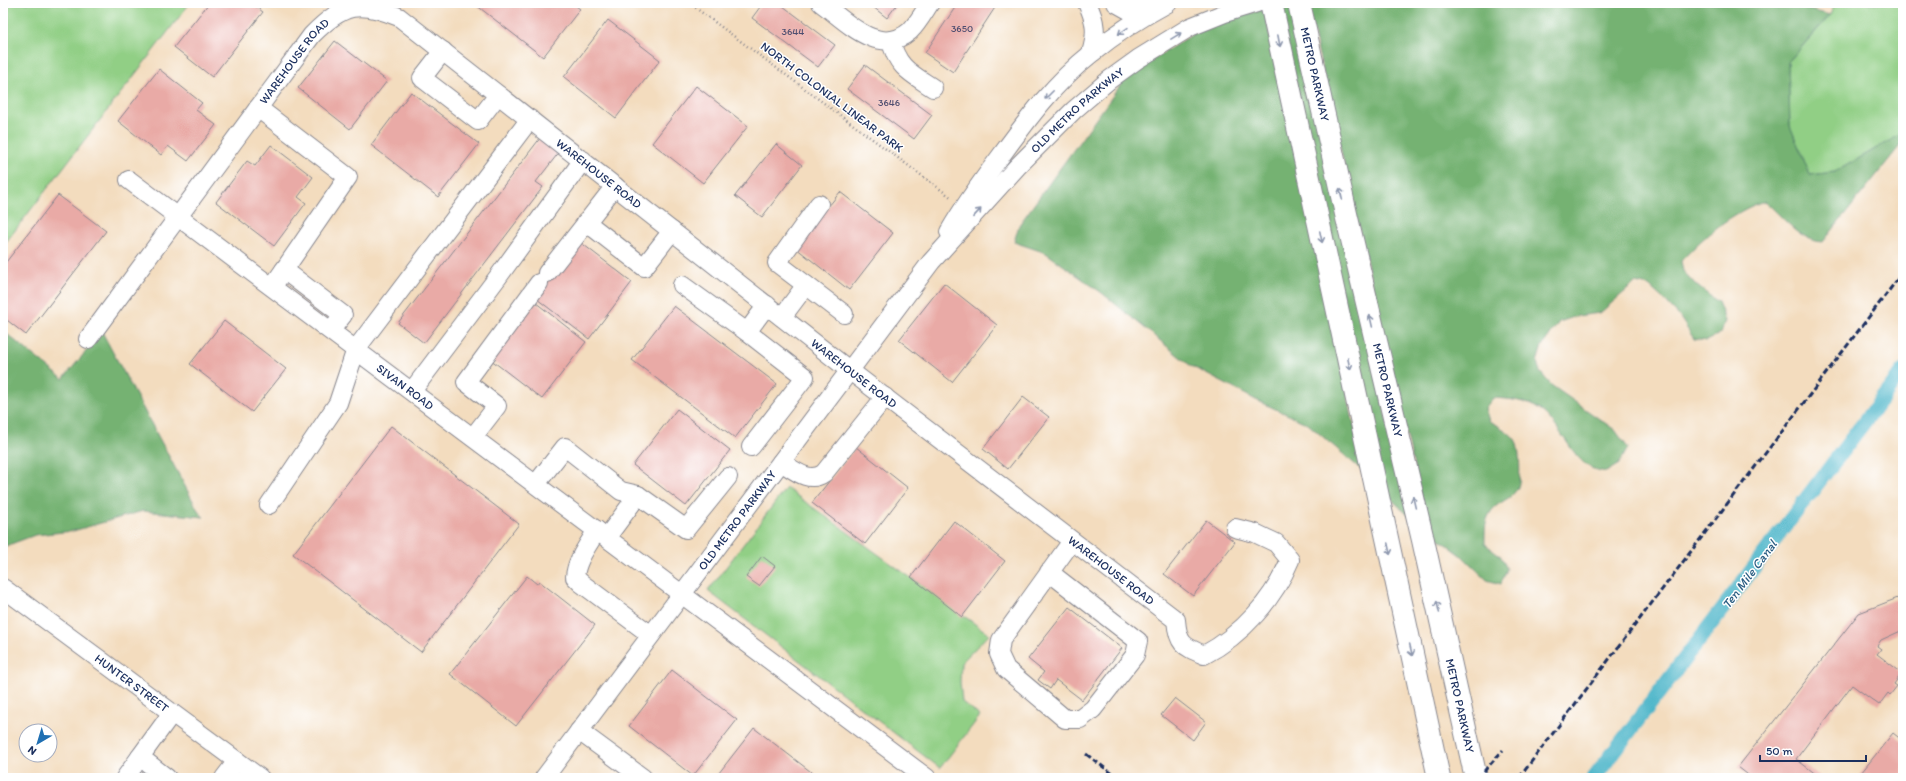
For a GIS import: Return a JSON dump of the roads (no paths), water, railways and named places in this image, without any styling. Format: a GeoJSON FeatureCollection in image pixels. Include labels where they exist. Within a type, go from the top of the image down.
{"type":"FeatureCollection","features":[{"type":"Feature","properties":{"kind":"main road"},"geometry":{"type":"LineString","coordinates":[[1271,3],[1439,778]]}},
{"type":"Feature","properties":{"kind":"main road","name":"METRO PARKWAY"},"geometry":{"type":"LineString","coordinates":[[1299,3],[1348,222],[1423,540],[1476,778]]}},
{"type":"Feature","properties":{"kind":"street"},"geometry":{"type":"LineString","coordinates":[[821,3],[866,36],[876,40],[891,40],[901,37],[910,30],[930,3]]}},
{"type":"Feature","properties":{"kind":"street"},"geometry":{"type":"LineString","coordinates":[[1087,3],[1095,29],[1096,38],[1091,53]]}},
{"type":"Feature","properties":{"kind":"street"},"geometry":{"type":"LineString","coordinates":[[1116,3],[1132,12],[1146,15]]}},
{"type":"Feature","properties":{"kind":"street","name":"OLD METRO PARKWAY"},"geometry":{"type":"LineString","coordinates":[[931,262],[964,206],[1029,117],[1091,53],[1146,15],[1168,3]]}},
{"type":"Feature","properties":{"kind":"street","name":"OLD METRO PARKWAY"},"geometry":{"type":"LineString","coordinates":[[544,778],[931,262],[1017,167],[1074,110],[1109,80],[1138,59],[1190,27],[1225,13],[1257,3]]}},
{"type":"Feature","properties":{"kind":"street","name":"WAREHOUSE ROAD"},"geometry":{"type":"LineString","coordinates":[[88,339],[164,238],[178,216],[312,35],[325,22],[341,12],[360,7],[379,8],[400,17],[849,370],[1176,620],[1177,634],[1185,647],[1204,655],[1220,647],[1244,626],[1269,598],[1282,579],[1290,560],[1276,543],[1255,534],[1235,528]]}},
{"type":"Feature","properties":{"kind":"street"},"geometry":{"type":"LineString","coordinates":[[891,40],[894,55],[899,62],[933,88]]}},
{"type":"Feature","properties":{"kind":"street"},"geometry":{"type":"LineString","coordinates":[[443,51],[422,78],[478,121],[498,94]]}},
{"type":"Feature","properties":{"kind":"street"},"geometry":{"type":"LineString","coordinates":[[258,108],[348,177],[272,287]]}},
{"type":"Feature","properties":{"kind":"street"},"geometry":{"type":"LineString","coordinates":[[1017,167],[1013,167],[1011,163],[1013,148],[1029,117]]}},
{"type":"Feature","properties":{"kind":"street"},"geometry":{"type":"LineString","coordinates":[[269,505],[338,403],[356,349],[530,119]]}},
{"type":"Feature","properties":{"kind":"street"},"geometry":{"type":"LineString","coordinates":[[412,391],[498,277],[583,160]]}},
{"type":"Feature","properties":{"kind":"street","name":"SIVAN ROAD"},"geometry":{"type":"LineString","coordinates":[[129,180],[927,778]]}},
{"type":"Feature","properties":{"kind":"street"},"geometry":{"type":"LineString","coordinates":[[473,437],[497,406],[466,382],[543,278],[615,186]]}},
{"type":"Feature","properties":{"kind":"street"},"geometry":{"type":"LineString","coordinates":[[819,204],[777,262],[844,314]]}},
{"type":"Feature","properties":{"kind":"street"},"geometry":{"type":"LineString","coordinates":[[586,222],[644,267],[672,231]]}},
{"type":"Feature","properties":{"kind":"street"},"geometry":{"type":"LineString","coordinates":[[284,270],[342,315],[331,330]]}},
{"type":"Feature","properties":{"kind":"street"},"geometry":{"type":"LineString","coordinates":[[682,285],[747,332],[805,377],[751,446]]}},
{"type":"Feature","properties":{"kind":"street"},"geometry":{"type":"LineString","coordinates":[[782,317],[806,285]]}},
{"type":"Feature","properties":{"kind":"street"},"geometry":{"type":"LineString","coordinates":[[747,332],[767,306]]}},
{"type":"Feature","properties":{"kind":"street"},"geometry":{"type":"LineString","coordinates":[[781,462],[805,477],[818,478],[824,473],[885,397]]}},
{"type":"Feature","properties":{"kind":"street"},"geometry":{"type":"LineString","coordinates":[[536,484],[565,447],[621,491],[638,495],[686,529],[728,477]]}},
{"type":"Feature","properties":{"kind":"street"},"geometry":{"type":"LineString","coordinates":[[638,495],[602,533],[580,560],[576,570],[576,577],[581,583],[651,635]]}},
{"type":"Feature","properties":{"kind":"street"},"geometry":{"type":"LineString","coordinates":[[1049,572],[1138,641],[1135,655],[1093,709],[1080,719],[1065,719],[1006,670],[999,654],[1001,640],[1049,572],[1072,540]]}},
{"type":"Feature","properties":{"kind":"street","name":"HUNTER STREET"},"geometry":{"type":"LineString","coordinates":[[3,588],[260,778]]}},
{"type":"Feature","properties":{"kind":"street"},"geometry":{"type":"LineString","coordinates":[[125,778],[172,713]]}},
{"type":"Feature","properties":{"kind":"street"},"geometry":{"type":"LineString","coordinates":[[579,731],[643,778]]}},
{"type":"Feature","properties":{"kind":"street"},"geometry":{"type":"LineString","coordinates":[[140,757],[167,778]]}},
{"type":"Feature","properties":{"kind":"street"},"geometry":{"type":"LineString","coordinates":[[224,778],[237,761]]}},
{"type":"Feature","properties":{"kind":"waterway","name":"Ten Mile Canal"},"geometry":{"type":"LineString","coordinates":[[1594,778],[1903,371]]}},
{"type":"Feature","properties":{"kind":"railway"},"geometry":{"type":"LineString","coordinates":[[1519,778],[1903,272]]}},
{"type":"Feature","properties":{"kind":"railway"},"geometry":{"type":"LineString","coordinates":[[1478,778],[1503,750]]}},
{"type":"Feature","properties":{"kind":"railway"},"geometry":{"type":"LineString","coordinates":[[1086,754],[1118,778]]}}]}
